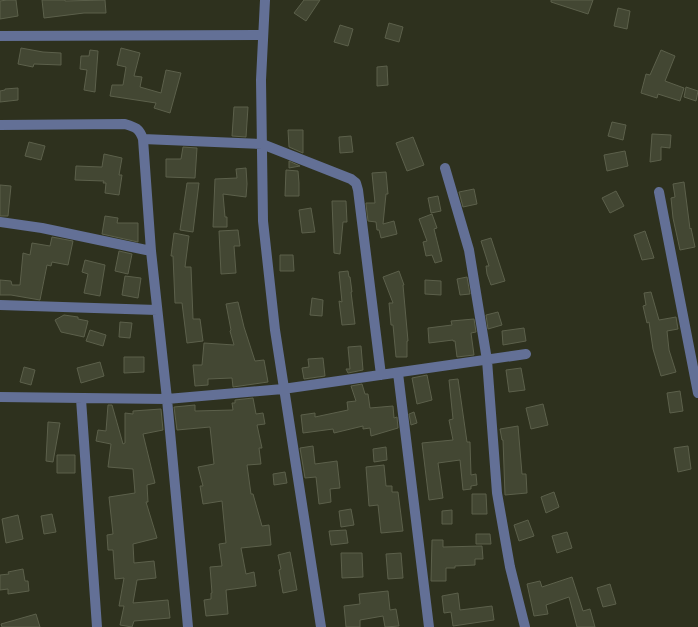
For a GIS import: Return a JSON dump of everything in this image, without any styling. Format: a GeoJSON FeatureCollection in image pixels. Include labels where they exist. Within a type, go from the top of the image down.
{"type":"FeatureCollection","features":[{"type":"Feature","properties":{"kind":"street"},"geometry":{"type":"LineString","coordinates":[[265,0],[262,35],[261,80],[263,221],[283,389],[321,627]]}},
{"type":"Feature","properties":{"kind":"street"},"geometry":{"type":"LineString","coordinates":[[0,36],[262,35]]}},
{"type":"Feature","properties":{"kind":"street"},"geometry":{"type":"LineString","coordinates":[[0,125],[125,124],[135,126],[140,130],[143,139],[151,251],[167,399],[188,627]]}},
{"type":"Feature","properties":{"kind":"street"},"geometry":{"type":"LineString","coordinates":[[143,139],[262,144],[351,178],[356,183],[358,190],[381,375]]}},
{"type":"Feature","properties":{"kind":"street"},"geometry":{"type":"LineString","coordinates":[[445,168],[469,250],[487,360],[497,493],[510,566],[525,627]]}},
{"type":"Feature","properties":{"kind":"street"},"geometry":{"type":"LineString","coordinates":[[659,192],[698,393]]}},
{"type":"Feature","properties":{"kind":"street"},"geometry":{"type":"LineString","coordinates":[[0,222],[42,228],[151,251]]}},
{"type":"Feature","properties":{"kind":"street"},"geometry":{"type":"LineString","coordinates":[[0,305],[157,310]]}},
{"type":"Feature","properties":{"kind":"street"},"geometry":{"type":"LineString","coordinates":[[0,397],[167,399],[283,389],[526,354]]}},
{"type":"Feature","properties":{"kind":"street"},"geometry":{"type":"LineString","coordinates":[[398,372],[429,627]]}},
{"type":"Feature","properties":{"kind":"street"},"geometry":{"type":"LineString","coordinates":[[81,399],[97,627]]}},
{"type":"Feature","properties":{"kind":"building"},"geometry":{"type":"Polygon","coordinates":[[[16,0],[18,16],[0,19],[0,1],[16,0]]]}},
{"type":"Feature","properties":{"kind":"building"},"geometry":{"type":"Polygon","coordinates":[[[42,0],[105,0],[106,13],[84,13],[44,18],[42,0]]]}},
{"type":"Feature","properties":{"kind":"building"},"geometry":{"type":"Polygon","coordinates":[[[304,0],[320,0],[306,21],[294,13],[304,0]]]}},
{"type":"Feature","properties":{"kind":"building"},"geometry":{"type":"Polygon","coordinates":[[[551,0],[593,0],[588,14],[551,2],[551,0]]]}},
{"type":"Feature","properties":{"kind":"building"},"geometry":{"type":"Polygon","coordinates":[[[618,8],[630,11],[627,29],[614,26],[618,8]]]}},
{"type":"Feature","properties":{"kind":"building"},"geometry":{"type":"Polygon","coordinates":[[[389,23],[403,27],[399,42],[385,38],[389,23]]]}},
{"type":"Feature","properties":{"kind":"building"},"geometry":{"type":"Polygon","coordinates":[[[340,25],[353,29],[348,46],[334,42],[340,25]]]}},
{"type":"Feature","properties":{"kind":"building"},"geometry":{"type":"Polygon","coordinates":[[[21,48],[43,52],[61,53],[61,65],[34,64],[33,67],[18,64],[21,48]]]}},
{"type":"Feature","properties":{"kind":"building"},"geometry":{"type":"Polygon","coordinates":[[[121,48],[140,53],[134,76],[142,77],[140,87],[161,93],[166,70],[181,73],[170,113],[154,108],[156,103],[110,96],[112,85],[123,85],[126,67],[117,65],[121,48]]]}},
{"type":"Feature","properties":{"kind":"building"},"geometry":{"type":"Polygon","coordinates":[[[90,50],[98,51],[95,92],[84,90],[87,70],[80,69],[81,56],[89,56],[90,50]]]}},
{"type":"Feature","properties":{"kind":"building"},"geometry":{"type":"Polygon","coordinates":[[[661,50],[675,56],[665,81],[684,88],[680,101],[658,94],[657,98],[641,93],[646,74],[650,75],[661,50]]]}},
{"type":"Feature","properties":{"kind":"building"},"geometry":{"type":"Polygon","coordinates":[[[387,66],[388,85],[377,86],[377,67],[387,66]]]}},
{"type":"Feature","properties":{"kind":"building"},"geometry":{"type":"Polygon","coordinates":[[[686,87],[698,91],[696,101],[684,97],[686,87]]]}},
{"type":"Feature","properties":{"kind":"building"},"geometry":{"type":"Polygon","coordinates":[[[18,88],[18,100],[0,102],[0,91],[18,88]]]}},
{"type":"Feature","properties":{"kind":"building"},"geometry":{"type":"Polygon","coordinates":[[[234,107],[248,107],[246,137],[232,136],[234,107]]]}},
{"type":"Feature","properties":{"kind":"building"},"geometry":{"type":"Polygon","coordinates":[[[612,122],[626,125],[623,140],[608,136],[612,122]]]}},
{"type":"Feature","properties":{"kind":"building"},"geometry":{"type":"Polygon","coordinates":[[[288,130],[303,130],[303,153],[289,147],[288,130]]]}},
{"type":"Feature","properties":{"kind":"building"},"geometry":{"type":"Polygon","coordinates":[[[652,134],[671,135],[670,148],[661,147],[661,160],[650,162],[652,134]]]}},
{"type":"Feature","properties":{"kind":"building"},"geometry":{"type":"Polygon","coordinates":[[[351,136],[353,152],[340,153],[339,137],[351,136]]]}},
{"type":"Feature","properties":{"kind":"building"},"geometry":{"type":"Polygon","coordinates":[[[413,137],[424,165],[407,171],[396,143],[413,137]]]}},
{"type":"Feature","properties":{"kind":"building"},"geometry":{"type":"Polygon","coordinates":[[[29,142],[45,146],[41,160],[25,156],[29,142]]]}},
{"type":"Feature","properties":{"kind":"building"},"geometry":{"type":"Polygon","coordinates":[[[183,147],[197,148],[195,178],[166,177],[166,159],[181,159],[183,147]]]}},
{"type":"Feature","properties":{"kind":"building"},"geometry":{"type":"Polygon","coordinates":[[[625,151],[628,166],[607,171],[604,155],[625,151]]]}},
{"type":"Feature","properties":{"kind":"building"},"geometry":{"type":"Polygon","coordinates":[[[104,154],[122,158],[119,175],[122,175],[119,195],[105,193],[106,183],[103,183],[104,181],[75,180],[76,166],[102,167],[104,154]]]}},
{"type":"Feature","properties":{"kind":"building"},"geometry":{"type":"Polygon","coordinates":[[[289,161],[300,166],[289,168],[289,161]]]}},
{"type":"Feature","properties":{"kind":"building"},"geometry":{"type":"Polygon","coordinates":[[[246,168],[246,197],[223,194],[225,217],[227,217],[227,227],[213,227],[215,179],[237,178],[236,169],[246,168]]]}},
{"type":"Feature","properties":{"kind":"building"},"geometry":{"type":"Polygon","coordinates":[[[286,170],[298,171],[299,196],[285,196],[286,170]]]}},
{"type":"Feature","properties":{"kind":"building"},"geometry":{"type":"Polygon","coordinates":[[[386,172],[388,194],[386,194],[383,224],[394,221],[397,234],[381,238],[379,230],[377,230],[376,222],[368,221],[366,203],[375,203],[372,173],[386,172]]]}},
{"type":"Feature","properties":{"kind":"building"},"geometry":{"type":"Polygon","coordinates":[[[684,182],[690,229],[691,228],[695,247],[680,250],[673,218],[671,198],[675,197],[673,184],[684,182]]]}},
{"type":"Feature","properties":{"kind":"building"},"geometry":{"type":"Polygon","coordinates":[[[187,183],[199,183],[193,232],[180,230],[187,183]]]}},
{"type":"Feature","properties":{"kind":"building"},"geometry":{"type":"Polygon","coordinates":[[[0,185],[11,186],[8,216],[0,216],[0,185]]]}},
{"type":"Feature","properties":{"kind":"building"},"geometry":{"type":"Polygon","coordinates":[[[474,189],[477,204],[463,207],[459,192],[474,189]]]}},
{"type":"Feature","properties":{"kind":"building"},"geometry":{"type":"Polygon","coordinates":[[[616,191],[624,206],[610,213],[602,198],[616,191]]]}},
{"type":"Feature","properties":{"kind":"building"},"geometry":{"type":"Polygon","coordinates":[[[438,196],[441,211],[431,213],[428,198],[438,196]]]}},
{"type":"Feature","properties":{"kind":"building"},"geometry":{"type":"Polygon","coordinates":[[[332,201],[346,201],[347,222],[343,222],[340,254],[334,253],[332,201]]]}},
{"type":"Feature","properties":{"kind":"building"},"geometry":{"type":"Polygon","coordinates":[[[311,208],[315,232],[302,233],[299,210],[311,208]]]}},
{"type":"Feature","properties":{"kind":"building"},"geometry":{"type":"Polygon","coordinates":[[[432,214],[437,228],[434,229],[442,261],[435,263],[432,255],[426,256],[423,242],[427,241],[419,219],[432,214]]]}},
{"type":"Feature","properties":{"kind":"building"},"geometry":{"type":"Polygon","coordinates":[[[105,216],[118,218],[117,223],[138,223],[138,242],[102,234],[105,216]]]}},
{"type":"Feature","properties":{"kind":"building"},"geometry":{"type":"Polygon","coordinates":[[[238,230],[240,246],[234,246],[236,273],[221,274],[219,231],[238,230]]]}},
{"type":"Feature","properties":{"kind":"building"},"geometry":{"type":"Polygon","coordinates":[[[645,231],[654,258],[642,260],[634,235],[645,231]]]}},
{"type":"Feature","properties":{"kind":"building"},"geometry":{"type":"Polygon","coordinates":[[[174,233],[189,236],[185,267],[191,267],[193,319],[200,319],[203,341],[187,343],[182,303],[175,303],[173,256],[171,256],[174,233]]]}},
{"type":"Feature","properties":{"kind":"building"},"geometry":{"type":"Polygon","coordinates":[[[52,237],[73,241],[68,265],[52,262],[51,266],[47,265],[40,300],[11,295],[0,295],[0,280],[11,281],[12,285],[20,285],[23,253],[30,255],[32,243],[50,246],[52,237]]]}},
{"type":"Feature","properties":{"kind":"building"},"geometry":{"type":"Polygon","coordinates":[[[491,238],[505,281],[491,285],[486,266],[489,266],[481,241],[491,238]]]}},
{"type":"Feature","properties":{"kind":"building"},"geometry":{"type":"Polygon","coordinates":[[[119,251],[132,254],[128,274],[115,271],[119,251]]]}},
{"type":"Feature","properties":{"kind":"building"},"geometry":{"type":"Polygon","coordinates":[[[280,255],[293,255],[294,271],[280,271],[280,255]]]}},
{"type":"Feature","properties":{"kind":"building"},"geometry":{"type":"Polygon","coordinates":[[[85,260],[105,265],[100,296],[84,293],[88,274],[82,272],[85,260]]]}},
{"type":"Feature","properties":{"kind":"building"},"geometry":{"type":"Polygon","coordinates":[[[348,271],[352,292],[355,324],[342,325],[339,301],[342,302],[339,272],[348,271]]]}},
{"type":"Feature","properties":{"kind":"building"},"geometry":{"type":"Polygon","coordinates":[[[399,271],[404,285],[408,341],[407,357],[396,357],[389,303],[393,303],[383,277],[399,271]]]}},
{"type":"Feature","properties":{"kind":"building"},"geometry":{"type":"Polygon","coordinates":[[[125,276],[141,278],[138,298],[122,295],[125,276]]]}},
{"type":"Feature","properties":{"kind":"building"},"geometry":{"type":"Polygon","coordinates":[[[467,277],[470,294],[460,295],[457,279],[467,277]]]}},
{"type":"Feature","properties":{"kind":"building"},"geometry":{"type":"Polygon","coordinates":[[[425,280],[441,281],[441,295],[425,294],[425,280]]]}},
{"type":"Feature","properties":{"kind":"building"},"geometry":{"type":"Polygon","coordinates":[[[651,292],[659,320],[676,317],[678,329],[667,331],[669,350],[676,372],[661,376],[653,349],[649,322],[647,323],[643,306],[646,305],[644,293],[651,292]]]}},
{"type":"Feature","properties":{"kind":"building"},"geometry":{"type":"Polygon","coordinates":[[[312,298],[323,300],[322,316],[310,315],[312,298]]]}},
{"type":"Feature","properties":{"kind":"building"},"geometry":{"type":"Polygon","coordinates":[[[238,302],[255,361],[264,360],[268,382],[233,387],[232,378],[208,379],[208,385],[195,386],[193,365],[202,365],[204,343],[234,345],[230,331],[226,304],[238,302]]]}},
{"type":"Feature","properties":{"kind":"building"},"geometry":{"type":"Polygon","coordinates":[[[498,312],[502,325],[488,329],[486,315],[498,312]]]}},
{"type":"Feature","properties":{"kind":"building"},"geometry":{"type":"Polygon","coordinates":[[[64,315],[78,317],[78,319],[88,321],[84,337],[61,332],[55,320],[64,315]]]}},
{"type":"Feature","properties":{"kind":"building"},"geometry":{"type":"Polygon","coordinates":[[[474,319],[476,332],[471,333],[474,355],[457,357],[455,341],[453,340],[429,343],[428,328],[452,325],[451,321],[474,319]]]}},
{"type":"Feature","properties":{"kind":"building"},"geometry":{"type":"Polygon","coordinates":[[[120,322],[132,323],[130,338],[119,337],[120,322]]]}},
{"type":"Feature","properties":{"kind":"building"},"geometry":{"type":"Polygon","coordinates":[[[524,328],[526,341],[503,345],[502,331],[524,328]]]}},
{"type":"Feature","properties":{"kind":"building"},"geometry":{"type":"Polygon","coordinates":[[[90,330],[106,335],[103,346],[86,341],[90,330]]]}},
{"type":"Feature","properties":{"kind":"building"},"geometry":{"type":"Polygon","coordinates":[[[361,346],[363,370],[348,373],[346,369],[350,369],[348,347],[361,346]]]}},
{"type":"Feature","properties":{"kind":"building"},"geometry":{"type":"Polygon","coordinates":[[[124,357],[144,357],[144,372],[124,373],[124,357]]]}},
{"type":"Feature","properties":{"kind":"building"},"geometry":{"type":"Polygon","coordinates":[[[323,358],[325,376],[304,379],[302,368],[309,367],[308,359],[323,358]]]}},
{"type":"Feature","properties":{"kind":"building"},"geometry":{"type":"Polygon","coordinates":[[[100,362],[104,376],[81,383],[77,368],[100,362]]]}},
{"type":"Feature","properties":{"kind":"building"},"geometry":{"type":"Polygon","coordinates":[[[24,367],[35,370],[31,385],[20,382],[24,367]]]}},
{"type":"Feature","properties":{"kind":"building"},"geometry":{"type":"Polygon","coordinates":[[[521,368],[525,390],[509,392],[506,370],[521,368]]]}},
{"type":"Feature","properties":{"kind":"building"},"geometry":{"type":"Polygon","coordinates":[[[427,375],[432,400],[417,404],[412,378],[427,375]]]}},
{"type":"Feature","properties":{"kind":"building"},"geometry":{"type":"Polygon","coordinates":[[[458,379],[467,442],[470,442],[471,475],[476,474],[477,485],[471,486],[471,489],[463,490],[460,460],[438,463],[443,498],[429,500],[422,443],[453,440],[449,420],[453,419],[449,380],[458,379]]]}},
{"type":"Feature","properties":{"kind":"building"},"geometry":{"type":"Polygon","coordinates":[[[362,384],[365,394],[368,394],[370,408],[393,406],[394,418],[397,417],[398,428],[371,436],[370,428],[363,429],[363,426],[334,433],[333,429],[303,433],[301,415],[315,413],[315,417],[348,410],[347,402],[356,401],[351,386],[362,384]]]}},
{"type":"Feature","properties":{"kind":"building"},"geometry":{"type":"Polygon","coordinates":[[[680,391],[683,411],[670,413],[667,393],[680,391]]]}},
{"type":"Feature","properties":{"kind":"building"},"geometry":{"type":"Polygon","coordinates":[[[253,398],[256,414],[263,413],[265,424],[257,425],[262,448],[259,448],[261,464],[247,465],[251,494],[253,494],[262,526],[269,525],[271,545],[241,548],[246,574],[254,572],[256,586],[226,590],[228,614],[206,616],[204,600],[211,599],[212,593],[210,567],[222,566],[219,544],[226,543],[222,501],[203,504],[200,486],[203,486],[198,467],[214,464],[210,427],[177,430],[174,407],[195,405],[195,411],[233,410],[232,403],[235,403],[235,400],[253,398]]]}},
{"type":"Feature","properties":{"kind":"building"},"geometry":{"type":"Polygon","coordinates":[[[543,404],[548,425],[531,429],[526,408],[543,404]]]}},
{"type":"Feature","properties":{"kind":"building"},"geometry":{"type":"Polygon","coordinates":[[[108,405],[112,405],[123,444],[125,443],[125,413],[133,414],[133,411],[161,409],[163,430],[143,434],[155,483],[147,485],[148,502],[146,502],[157,538],[133,544],[134,563],[154,561],[156,578],[137,580],[133,603],[168,600],[170,618],[134,621],[132,627],[120,625],[124,606],[119,606],[124,578],[115,579],[113,550],[108,550],[107,535],[113,534],[109,497],[135,493],[133,469],[108,467],[111,444],[96,441],[98,430],[106,431],[108,405]]]}},
{"type":"Feature","properties":{"kind":"building"},"geometry":{"type":"Polygon","coordinates":[[[414,412],[417,423],[411,425],[409,414],[414,412]]]}},
{"type":"Feature","properties":{"kind":"building"},"geometry":{"type":"Polygon","coordinates":[[[48,422],[60,423],[53,462],[46,461],[48,422]]]}},
{"type":"Feature","properties":{"kind":"building"},"geometry":{"type":"Polygon","coordinates":[[[518,426],[522,474],[526,474],[527,493],[505,495],[503,440],[500,429],[518,426]]]}},
{"type":"Feature","properties":{"kind":"building"},"geometry":{"type":"Polygon","coordinates":[[[313,446],[315,464],[337,461],[340,488],[330,489],[331,502],[319,504],[316,477],[305,478],[300,448],[313,446]]]}},
{"type":"Feature","properties":{"kind":"building"},"geometry":{"type":"Polygon","coordinates":[[[688,446],[691,469],[678,472],[674,448],[688,446]]]}},
{"type":"Feature","properties":{"kind":"building"},"geometry":{"type":"Polygon","coordinates":[[[386,447],[387,460],[374,462],[373,449],[386,447]]]}},
{"type":"Feature","properties":{"kind":"building"},"geometry":{"type":"Polygon","coordinates":[[[57,455],[75,455],[75,473],[57,473],[57,455]]]}},
{"type":"Feature","properties":{"kind":"building"},"geometry":{"type":"Polygon","coordinates":[[[384,465],[386,486],[392,486],[392,492],[398,492],[403,531],[381,533],[378,505],[369,506],[366,467],[384,465]]]}},
{"type":"Feature","properties":{"kind":"building"},"geometry":{"type":"Polygon","coordinates":[[[285,472],[287,483],[274,485],[273,474],[285,472]]]}},
{"type":"Feature","properties":{"kind":"building"},"geometry":{"type":"Polygon","coordinates":[[[554,492],[559,507],[546,513],[541,497],[554,492]]]}},
{"type":"Feature","properties":{"kind":"building"},"geometry":{"type":"Polygon","coordinates":[[[472,494],[486,494],[487,514],[472,514],[472,494]]]}},
{"type":"Feature","properties":{"kind":"building"},"geometry":{"type":"Polygon","coordinates":[[[351,509],[354,525],[341,527],[339,511],[351,509]]]}},
{"type":"Feature","properties":{"kind":"building"},"geometry":{"type":"Polygon","coordinates":[[[452,510],[452,524],[442,524],[442,511],[452,510]]]}},
{"type":"Feature","properties":{"kind":"building"},"geometry":{"type":"Polygon","coordinates":[[[52,514],[56,532],[44,534],[41,516],[52,514]]]}},
{"type":"Feature","properties":{"kind":"building"},"geometry":{"type":"Polygon","coordinates":[[[18,515],[23,539],[6,543],[2,519],[18,515]]]}},
{"type":"Feature","properties":{"kind":"building"},"geometry":{"type":"Polygon","coordinates":[[[528,520],[534,536],[519,541],[514,525],[528,520]]]}},
{"type":"Feature","properties":{"kind":"building"},"geometry":{"type":"Polygon","coordinates":[[[346,530],[348,543],[331,545],[329,531],[346,530]]]}},
{"type":"Feature","properties":{"kind":"building"},"geometry":{"type":"Polygon","coordinates":[[[567,532],[572,548],[557,553],[552,536],[567,532]]]}},
{"type":"Feature","properties":{"kind":"building"},"geometry":{"type":"Polygon","coordinates":[[[476,534],[490,534],[491,544],[476,544],[476,534]]]}},
{"type":"Feature","properties":{"kind":"building"},"geometry":{"type":"Polygon","coordinates":[[[432,540],[443,540],[443,547],[482,546],[483,559],[475,559],[475,565],[446,568],[446,581],[431,581],[432,540]]]}},
{"type":"Feature","properties":{"kind":"building"},"geometry":{"type":"Polygon","coordinates":[[[290,552],[297,590],[283,593],[278,555],[290,552]]]}},
{"type":"Feature","properties":{"kind":"building"},"geometry":{"type":"Polygon","coordinates":[[[341,553],[362,553],[363,577],[342,578],[341,553]]]}},
{"type":"Feature","properties":{"kind":"building"},"geometry":{"type":"Polygon","coordinates":[[[401,553],[403,578],[388,579],[386,554],[401,553]]]}},
{"type":"Feature","properties":{"kind":"building"},"geometry":{"type":"Polygon","coordinates":[[[23,569],[25,581],[28,581],[29,591],[8,594],[8,589],[0,590],[0,575],[9,574],[8,572],[23,569]]]}},
{"type":"Feature","properties":{"kind":"building"},"geometry":{"type":"Polygon","coordinates":[[[572,577],[583,611],[590,609],[595,627],[577,627],[569,597],[546,605],[548,614],[534,616],[527,584],[540,581],[542,587],[572,577]]]}},
{"type":"Feature","properties":{"kind":"building"},"geometry":{"type":"Polygon","coordinates":[[[610,584],[616,604],[603,607],[597,588],[610,584]]]}},
{"type":"Feature","properties":{"kind":"building"},"geometry":{"type":"Polygon","coordinates":[[[388,591],[390,610],[396,609],[399,626],[385,627],[383,616],[360,620],[360,627],[346,627],[344,606],[360,604],[359,594],[388,591]]]}},
{"type":"Feature","properties":{"kind":"building"},"geometry":{"type":"Polygon","coordinates":[[[458,593],[460,610],[492,606],[494,620],[453,626],[451,612],[444,613],[442,596],[458,593]]]}},
{"type":"Feature","properties":{"kind":"building"},"geometry":{"type":"Polygon","coordinates":[[[36,614],[40,627],[2,627],[1,624],[36,614]]]}}]}
